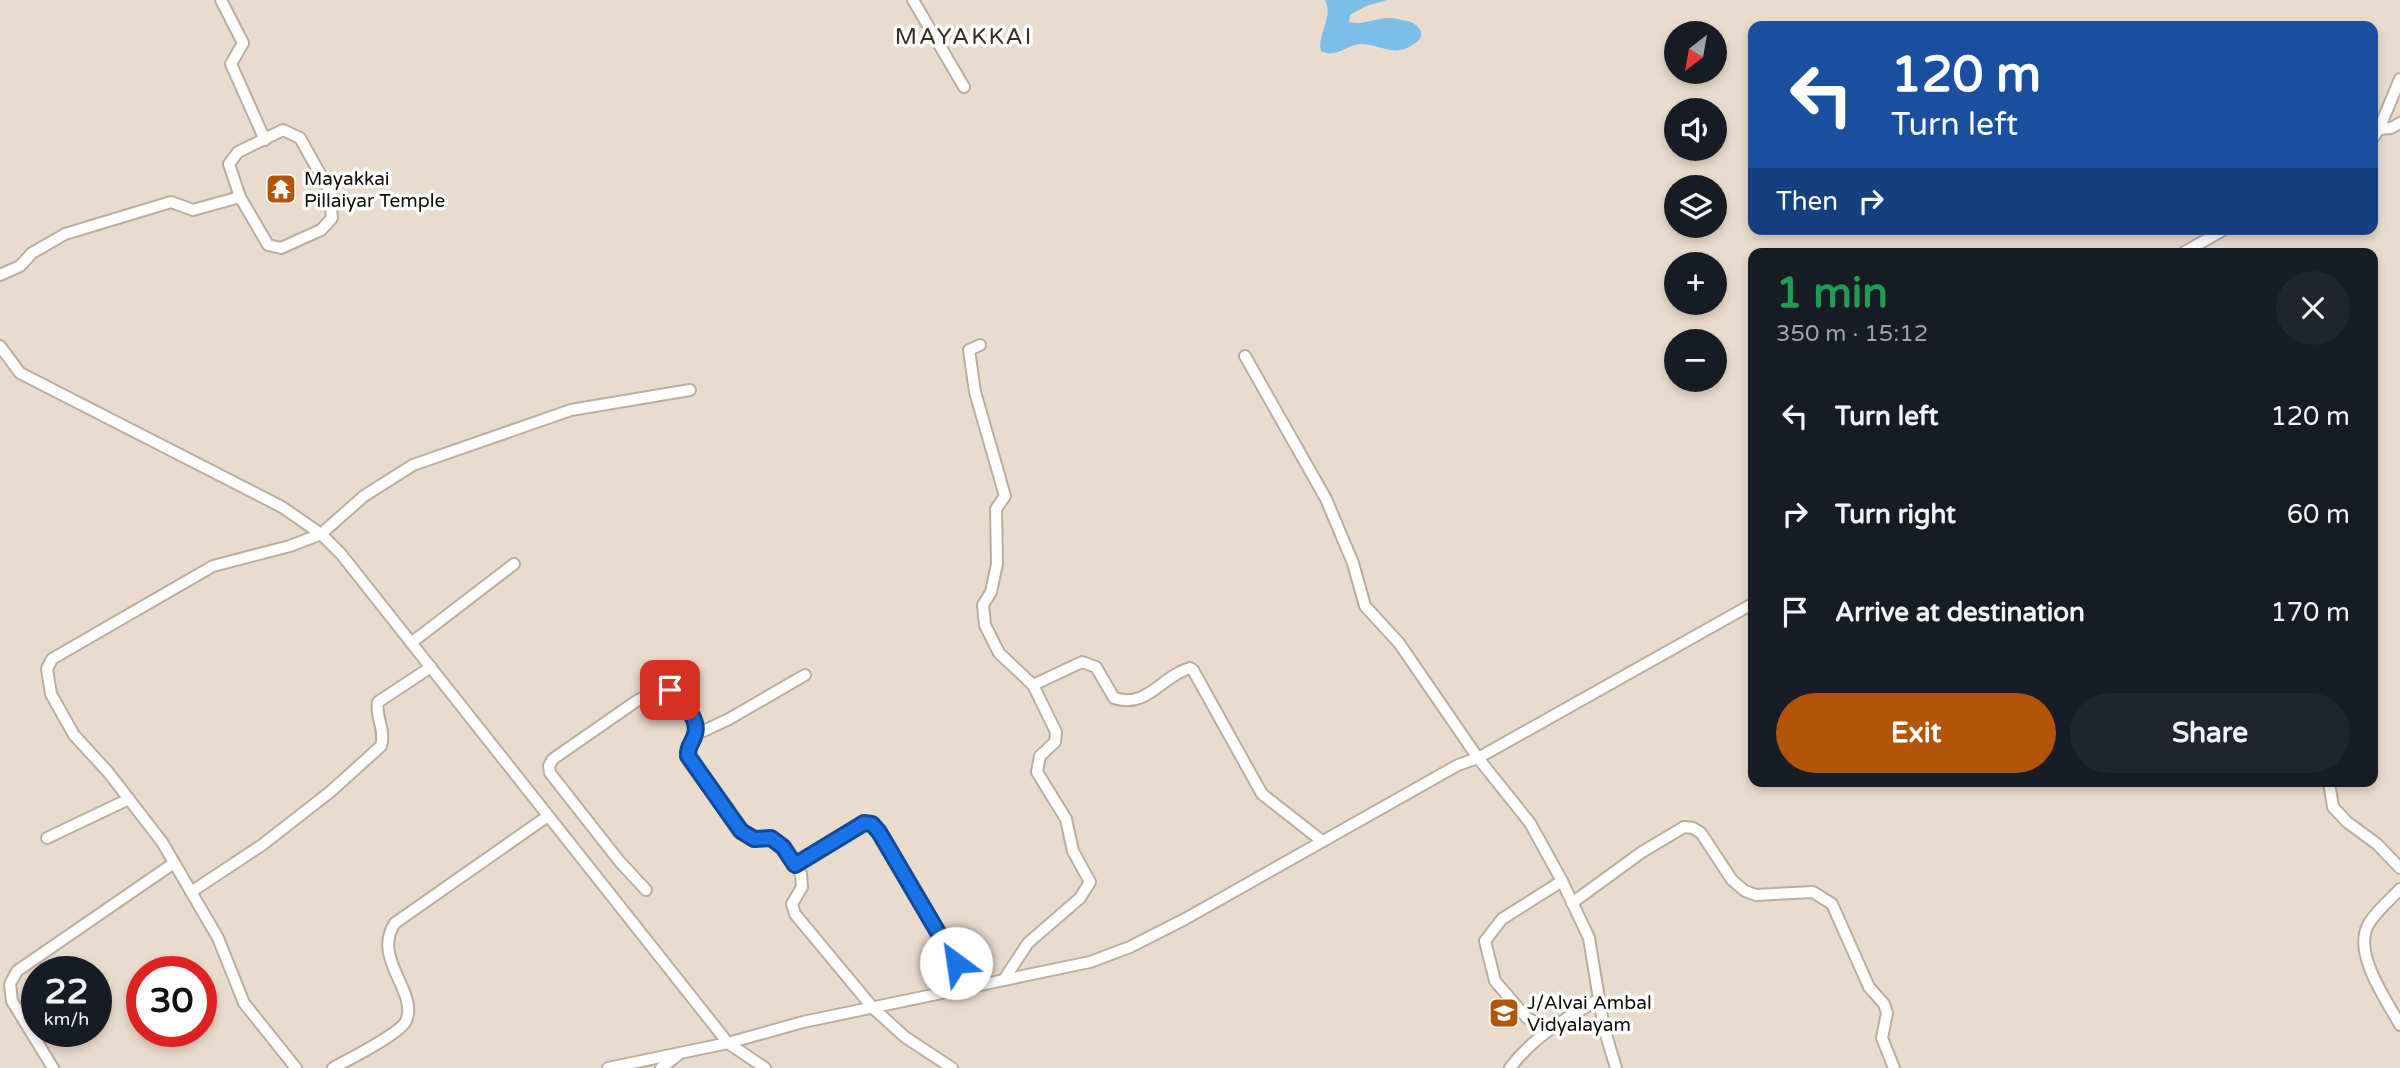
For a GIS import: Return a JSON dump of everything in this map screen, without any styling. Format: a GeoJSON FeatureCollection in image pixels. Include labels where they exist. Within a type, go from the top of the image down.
{"type":"FeatureCollection","features":[{"type":"Feature","properties":{"kind":"street"},"geometry":{"type":"LineString","coordinates":[[221,0],[243,43],[231,64],[265,140]]}},
{"type":"Feature","properties":{"kind":"street"},"geometry":{"type":"LineString","coordinates":[[913,0],[964,87]]}},
{"type":"Feature","properties":{"kind":"street"},"geometry":{"type":"LineString","coordinates":[[2378,128],[2400,79]]}},
{"type":"Feature","properties":{"kind":"street"},"geometry":{"type":"LineString","coordinates":[[2378,132],[2400,123]]}},
{"type":"Feature","properties":{"kind":"street"},"geometry":{"type":"LineString","coordinates":[[283,130],[299,138],[329,190],[332,218],[321,230],[281,248],[268,245],[240,197],[229,164],[238,152],[265,140],[283,130]]}},
{"type":"Feature","properties":{"kind":"street"},"geometry":{"type":"LineString","coordinates":[[0,275],[20,265],[32,253],[65,234],[171,202],[193,210],[240,197]]}},
{"type":"Feature","properties":{"kind":"street"},"geometry":{"type":"LineString","coordinates":[[2192,248],[2214,235]]}},
{"type":"Feature","properties":{"kind":"street"},"geometry":{"type":"LineString","coordinates":[[980,345],[969,350],[975,392],[1005,496],[996,509],[997,564],[991,592],[983,605],[985,625],[999,653],[1033,685],[1056,732],[1055,741],[1040,757],[1037,772],[1066,819],[1073,851],[1090,882],[1080,898],[1028,943],[1005,978]]}},
{"type":"Feature","properties":{"kind":"street"},"geometry":{"type":"LineString","coordinates":[[0,346],[20,373],[282,507],[321,534],[341,554],[728,1043],[765,1068]]}},
{"type":"Feature","properties":{"kind":"street"},"geometry":{"type":"LineString","coordinates":[[1245,356],[1326,499],[1353,563],[1366,606],[1399,643],[1478,758],[1530,823],[1562,881],[1589,938],[1604,1028],[1616,1068]]}},
{"type":"Feature","properties":{"kind":"street"},"geometry":{"type":"LineString","coordinates":[[296,1068],[244,1003],[218,938],[162,842],[108,772],[74,735],[51,694],[47,669],[52,659],[213,566],[290,546],[321,534],[364,496],[413,465],[571,410],[690,390]]}},
{"type":"Feature","properties":{"kind":"street"},"geometry":{"type":"LineString","coordinates":[[411,643],[513,564]]}},
{"type":"Feature","properties":{"kind":"street"},"geometry":{"type":"LineString","coordinates":[[608,1068],[728,1043],[803,1023],[1005,978],[1090,962],[1130,947],[1185,919],[1458,765],[1478,758],[1748,606]]}},
{"type":"Feature","properties":{"kind":"street"},"geometry":{"type":"LineString","coordinates":[[1033,685],[1082,662],[1096,667],[1114,698],[1125,702],[1141,699],[1190,668],[1262,794],[1322,841]]}},
{"type":"Feature","properties":{"kind":"street"},"geometry":{"type":"LineString","coordinates":[[191,892],[262,845],[330,792],[381,746],[384,736],[377,709],[378,702],[431,667]]}},
{"type":"Feature","properties":{"kind":"street"},"geometry":{"type":"LineString","coordinates":[[695,735],[729,719],[805,675]]}},
{"type":"Feature","properties":{"kind":"street"},"geometry":{"type":"LineString","coordinates":[[646,890],[570,799],[550,773],[549,766],[553,759],[660,687],[670,690],[690,712],[696,728],[687,749],[688,756],[741,831],[754,839],[771,838],[783,847],[801,874],[802,887],[792,904],[795,914],[873,1008],[905,1037],[952,1068]]}},
{"type":"Feature","properties":{"kind":"street"},"geometry":{"type":"LineString","coordinates":[[2330,787],[2333,807],[2347,822],[2377,844],[2400,868]]}},
{"type":"Feature","properties":{"kind":"street"},"geometry":{"type":"LineString","coordinates":[[47,838],[129,799]]}},
{"type":"Feature","properties":{"kind":"street"},"geometry":{"type":"LineString","coordinates":[[333,1068],[397,1031],[406,1020],[407,1003],[388,951],[388,934],[395,923],[548,816]]}},
{"type":"Feature","properties":{"kind":"street"},"geometry":{"type":"LineString","coordinates":[[795,865],[864,823],[872,824],[970,986]]}},
{"type":"Feature","properties":{"kind":"street"},"geometry":{"type":"LineString","coordinates":[[1572,903],[1642,852],[1684,827],[1693,828],[1701,833],[1732,880],[1745,891],[1756,895],[1814,892],[1832,904],[1869,987],[1884,1004],[1887,1013],[1882,1038],[1894,1068]]}},
{"type":"Feature","properties":{"kind":"street"},"geometry":{"type":"LineString","coordinates":[[54,1068],[12,1001],[10,984],[18,971],[174,863]]}},
{"type":"Feature","properties":{"kind":"street"},"geometry":{"type":"LineString","coordinates":[[1548,1028],[1527,1018],[1495,981],[1485,941],[1502,919],[1562,881]]}},
{"type":"Feature","properties":{"kind":"street"},"geometry":{"type":"LineString","coordinates":[[2400,888],[2368,924],[2363,942],[2367,961],[2400,1025]]}},
{"type":"Feature","properties":{"kind":"street"},"geometry":{"type":"LineString","coordinates":[[1510,1068],[1525,1049],[1548,1028],[1599,999]]}},
{"type":"Feature","properties":{"kind":"street"},"geometry":{"type":"LineString","coordinates":[[661,1068],[682,1052]]}},
{"type":"Feature","properties":{"kind":"water"},"geometry":{"type":"Polygon","coordinates":[[[1325,0],[1387,0],[1366,6],[1350,15],[1349,22],[1362,23],[1394,18],[1417,26],[1421,37],[1401,50],[1362,44],[1332,53],[1321,51],[1321,38],[1328,13],[1325,0]]]}},
{"type":"Feature","properties":{"kind":"place","name":"Mayakkai Pillaiyar Temple"},"geometry":{"type":"Point","coordinates":[281,189]}},
{"type":"Feature","properties":{"kind":"place","name":"J/Alvai Ambal Vidyalayam"},"geometry":{"type":"Point","coordinates":[1504,1013]}},
{"type":"Feature","properties":{"kind":"district","name":"MAYAKKAI"},"geometry":{"type":"Point","coordinates":[964,36]}},
{"type":"Feature","properties":{"kind":"route"},"geometry":{"type":"LineString","coordinates":[[670,690],[690,712],[696,728],[687,749],[688,756],[741,831],[754,839],[771,838],[783,847],[795,865],[864,823],[872,824],[956,963]]}}]}
